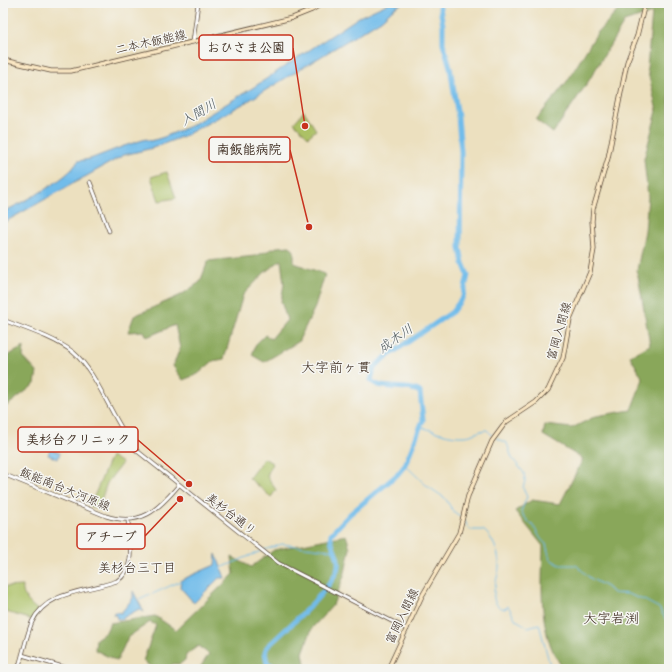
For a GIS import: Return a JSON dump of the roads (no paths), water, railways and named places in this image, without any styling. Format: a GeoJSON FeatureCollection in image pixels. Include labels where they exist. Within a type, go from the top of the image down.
{"type":"FeatureCollection","features":[{"type":"Feature","properties":{"kind":"main road","name":"二本木飯能線"},"geometry":{"type":"LineString","coordinates":[[3,60],[50,71],[71,71],[292,18],[312,10],[323,3]]}},
{"type":"Feature","properties":{"kind":"main road","name":"富岡入間線"},"geometry":{"type":"LineString","coordinates":[[388,669],[422,596],[459,533],[468,496],[493,437],[506,422],[536,402],[545,394],[554,380],[563,358],[570,319],[590,272],[594,249],[592,221],[593,209],[608,158],[628,62],[637,36],[644,3]]}},
{"type":"Feature","properties":{"kind":"street"},"geometry":{"type":"LineString","coordinates":[[193,42],[198,3]]}},
{"type":"Feature","properties":{"kind":"street"},"geometry":{"type":"LineString","coordinates":[[90,182],[109,231]]}},
{"type":"Feature","properties":{"kind":"street","name":"美杉台通り"},"geometry":{"type":"LineString","coordinates":[[3,320],[54,341],[74,353],[91,375],[131,444],[143,456],[268,556],[309,580],[407,629]]}},
{"type":"Feature","properties":{"kind":"street","name":"飯能南台大河原線"},"geometry":{"type":"LineString","coordinates":[[3,474],[106,516],[128,520],[146,516],[155,511],[179,485]]}},
{"type":"Feature","properties":{"kind":"street"},"geometry":{"type":"LineString","coordinates":[[18,669],[35,617],[49,601],[110,584],[125,575],[130,562],[128,520]]}},
{"type":"Feature","properties":{"kind":"street"},"geometry":{"type":"LineString","coordinates":[[22,655],[70,669]]}},
{"type":"Feature","properties":{"kind":"water","name":"入間川"},"geometry":{"type":"Polygon","coordinates":[[[389,3],[403,3],[393,9],[381,20],[243,104],[184,136],[153,148],[124,155],[3,223],[3,212],[55,183],[65,176],[78,161],[90,159],[146,139],[151,141],[164,137],[190,126],[254,87],[359,17],[389,3]]]}},
{"type":"Feature","properties":{"kind":"water"},"geometry":{"type":"Polygon","coordinates":[[[50,449],[60,453],[58,459],[48,455],[50,449]]]}},
{"type":"Feature","properties":{"kind":"water"},"geometry":{"type":"Polygon","coordinates":[[[216,554],[225,578],[219,578],[194,603],[180,587],[181,580],[215,565],[216,554]]]}},
{"type":"Feature","properties":{"kind":"water"},"geometry":{"type":"Polygon","coordinates":[[[133,591],[144,612],[139,609],[121,619],[117,619],[116,615],[113,615],[114,612],[121,613],[133,598],[133,591]]]}},
{"type":"Feature","properties":{"kind":"waterway","name":"成木川"},"geometry":{"type":"LineString","coordinates":[[280,669],[267,663],[265,652],[267,647],[319,596],[335,575],[338,561],[331,534],[350,514],[398,474],[405,465],[423,420],[420,392],[415,389],[387,387],[375,384],[371,380],[374,368],[382,360],[452,312],[463,297],[468,275],[463,263],[460,248],[461,152],[458,117],[450,67],[443,43],[443,25],[439,3]]}},
{"type":"Feature","properties":{"kind":"waterway"},"geometry":{"type":"LineString","coordinates":[[421,427],[453,436],[467,436],[487,430],[492,435]]}},
{"type":"Feature","properties":{"kind":"waterway"},"geometry":{"type":"LineString","coordinates":[[497,438],[507,443],[512,458],[524,473],[525,481],[523,488],[527,497],[521,511],[546,544],[550,559],[560,565],[576,565],[590,578],[607,587],[613,593],[628,594],[659,608],[669,625]]}},
{"type":"Feature","properties":{"kind":"waterway"},"geometry":{"type":"LineString","coordinates":[[405,465],[427,486],[445,498],[453,511],[461,517]]}},
{"type":"Feature","properties":{"kind":"waterway"},"geometry":{"type":"LineString","coordinates":[[464,519],[468,528],[471,530],[483,530],[489,536],[497,551],[499,566],[494,591],[495,602],[499,607],[505,609],[508,606],[516,620],[528,627],[539,624],[551,669]]}},
{"type":"Feature","properties":{"kind":"waterway"},"geometry":{"type":"LineString","coordinates":[[264,550],[282,544],[329,550],[333,549]]}},
{"type":"Feature","properties":{"kind":"waterway"},"geometry":{"type":"LineString","coordinates":[[221,568],[261,551]]}},
{"type":"Feature","properties":{"kind":"waterway"},"geometry":{"type":"LineString","coordinates":[[139,600],[181,581]]}},
{"type":"Feature","properties":{"kind":"place","name":"おひさま公園"},"geometry":{"type":"Point","coordinates":[305,126]}},
{"type":"Feature","properties":{"kind":"place","name":"南飯能病院"},"geometry":{"type":"Point","coordinates":[309,227]}},
{"type":"Feature","properties":{"kind":"place","name":"美杉台クリニック"},"geometry":{"type":"Point","coordinates":[189,484]}},
{"type":"Feature","properties":{"kind":"place","name":"アチーブ"},"geometry":{"type":"Point","coordinates":[180,499]}},
{"type":"Feature","properties":{"kind":"district","name":"大字前ヶ貫"},"geometry":{"type":"Point","coordinates":[336,367]}},
{"type":"Feature","properties":{"kind":"district","name":"美杉台三丁目"},"geometry":{"type":"Point","coordinates":[137,567]}},
{"type":"Feature","properties":{"kind":"district","name":"大字岩渕"},"geometry":{"type":"Point","coordinates":[611,618]}}]}
